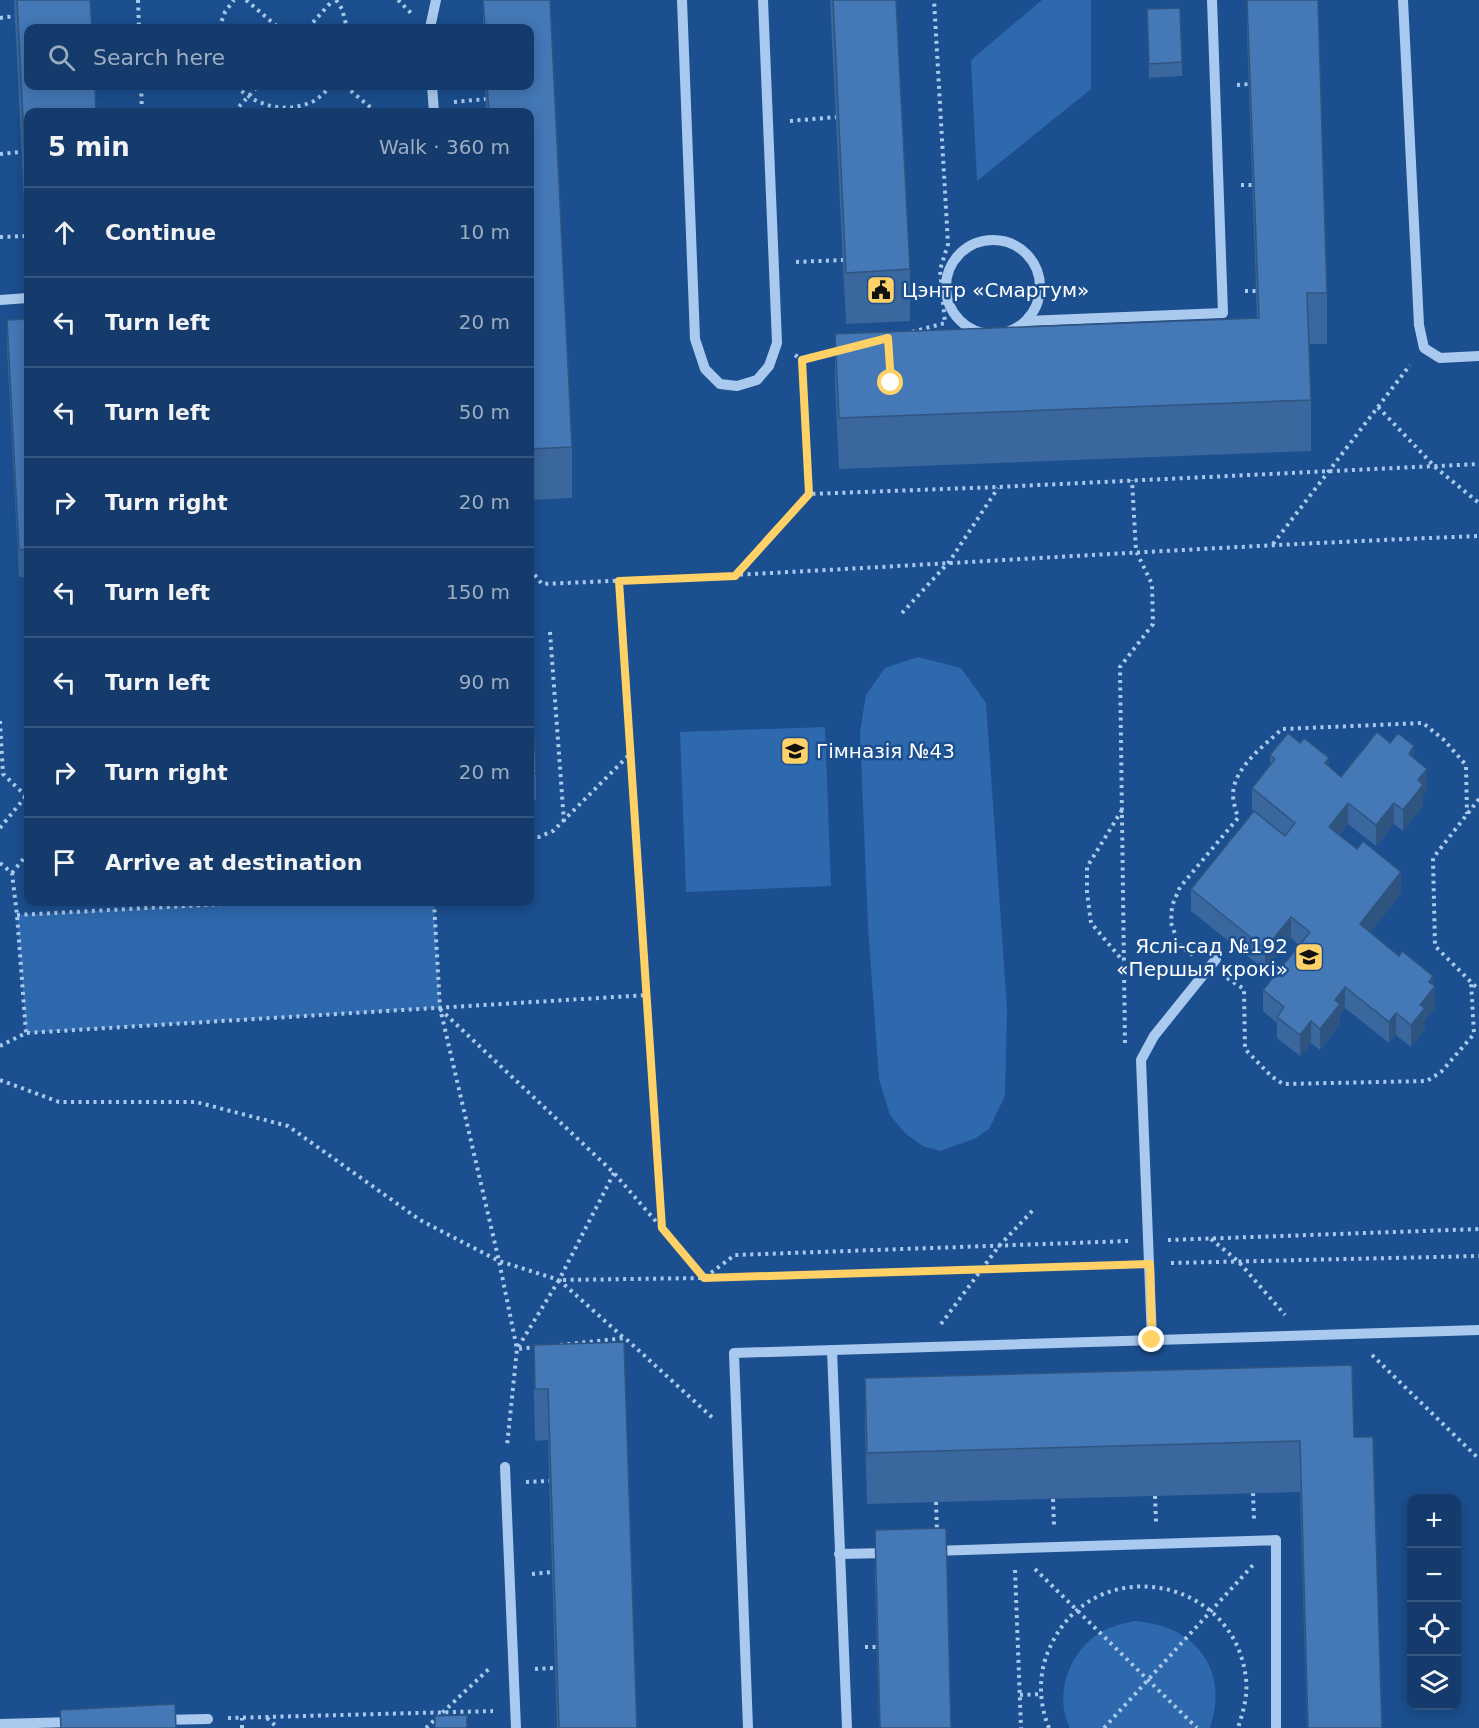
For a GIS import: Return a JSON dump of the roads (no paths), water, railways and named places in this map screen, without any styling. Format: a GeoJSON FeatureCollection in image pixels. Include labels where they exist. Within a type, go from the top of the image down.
{"type":"FeatureCollection","features":[{"type":"Feature","properties":{"kind":"lane"},"geometry":{"type":"LineString","coordinates":[[431,24],[436,0]]}},
{"type":"Feature","properties":{"kind":"lane"},"geometry":{"type":"LineString","coordinates":[[682,0],[695,339],[705,369],[720,384],[737,386],[757,380],[769,366],[777,343],[763,0]]}},
{"type":"Feature","properties":{"kind":"lane"},"geometry":{"type":"LineString","coordinates":[[1026,321],[1035,308],[1040,292],[1039,276],[1033,261],[1022,249],[1008,242],[992,239],[976,242],[962,251],[952,262],[947,276],[946,292],[950,306],[958,319],[970,328],[984,333],[999,334],[1014,330],[1026,321],[1223,313],[1212,0]]}},
{"type":"Feature","properties":{"kind":"lane"},"geometry":{"type":"LineString","coordinates":[[1403,0],[1419,325],[1424,348],[1440,358],[1479,356]]}},
{"type":"Feature","properties":{"kind":"lane"},"geometry":{"type":"LineString","coordinates":[[432,90],[433,108]]}},
{"type":"Feature","properties":{"kind":"lane"},"geometry":{"type":"LineString","coordinates":[[0,300],[24,298]]}},
{"type":"Feature","properties":{"kind":"lane"},"geometry":{"type":"LineString","coordinates":[[1152,1340],[1141,1060],[1154,1036],[1213,963]]}},
{"type":"Feature","properties":{"kind":"lane"},"geometry":{"type":"LineString","coordinates":[[748,1728],[734,1353],[1479,1330]]}},
{"type":"Feature","properties":{"kind":"lane"},"geometry":{"type":"LineString","coordinates":[[832,1350],[847,1728]]}},
{"type":"Feature","properties":{"kind":"lane"},"geometry":{"type":"LineString","coordinates":[[505,1467],[516,1728]]}},
{"type":"Feature","properties":{"kind":"lane"},"geometry":{"type":"LineString","coordinates":[[926,1551],[1276,1540],[1276,1728]]}},
{"type":"Feature","properties":{"kind":"lane"},"geometry":{"type":"LineString","coordinates":[[839,1554],[894,1552]]}},
{"type":"Feature","properties":{"kind":"lane"},"geometry":{"type":"LineString","coordinates":[[150,1720],[208,1719]]}},
{"type":"Feature","properties":{"kind":"lane"},"geometry":{"type":"LineString","coordinates":[[7,1725],[80,1722]]}},
{"type":"Feature","properties":{"kind":"place","name":"Цэнтр «Смартум»"},"geometry":{"type":"Point","coordinates":[881,290]}},
{"type":"Feature","properties":{"kind":"place","name":"Гімназія №43"},"geometry":{"type":"Point","coordinates":[795,751]}},
{"type":"Feature","properties":{"kind":"place","name":"Яслі-сад №192 «Першыя крокі»"},"geometry":{"type":"Point","coordinates":[1309,957]}}]}
